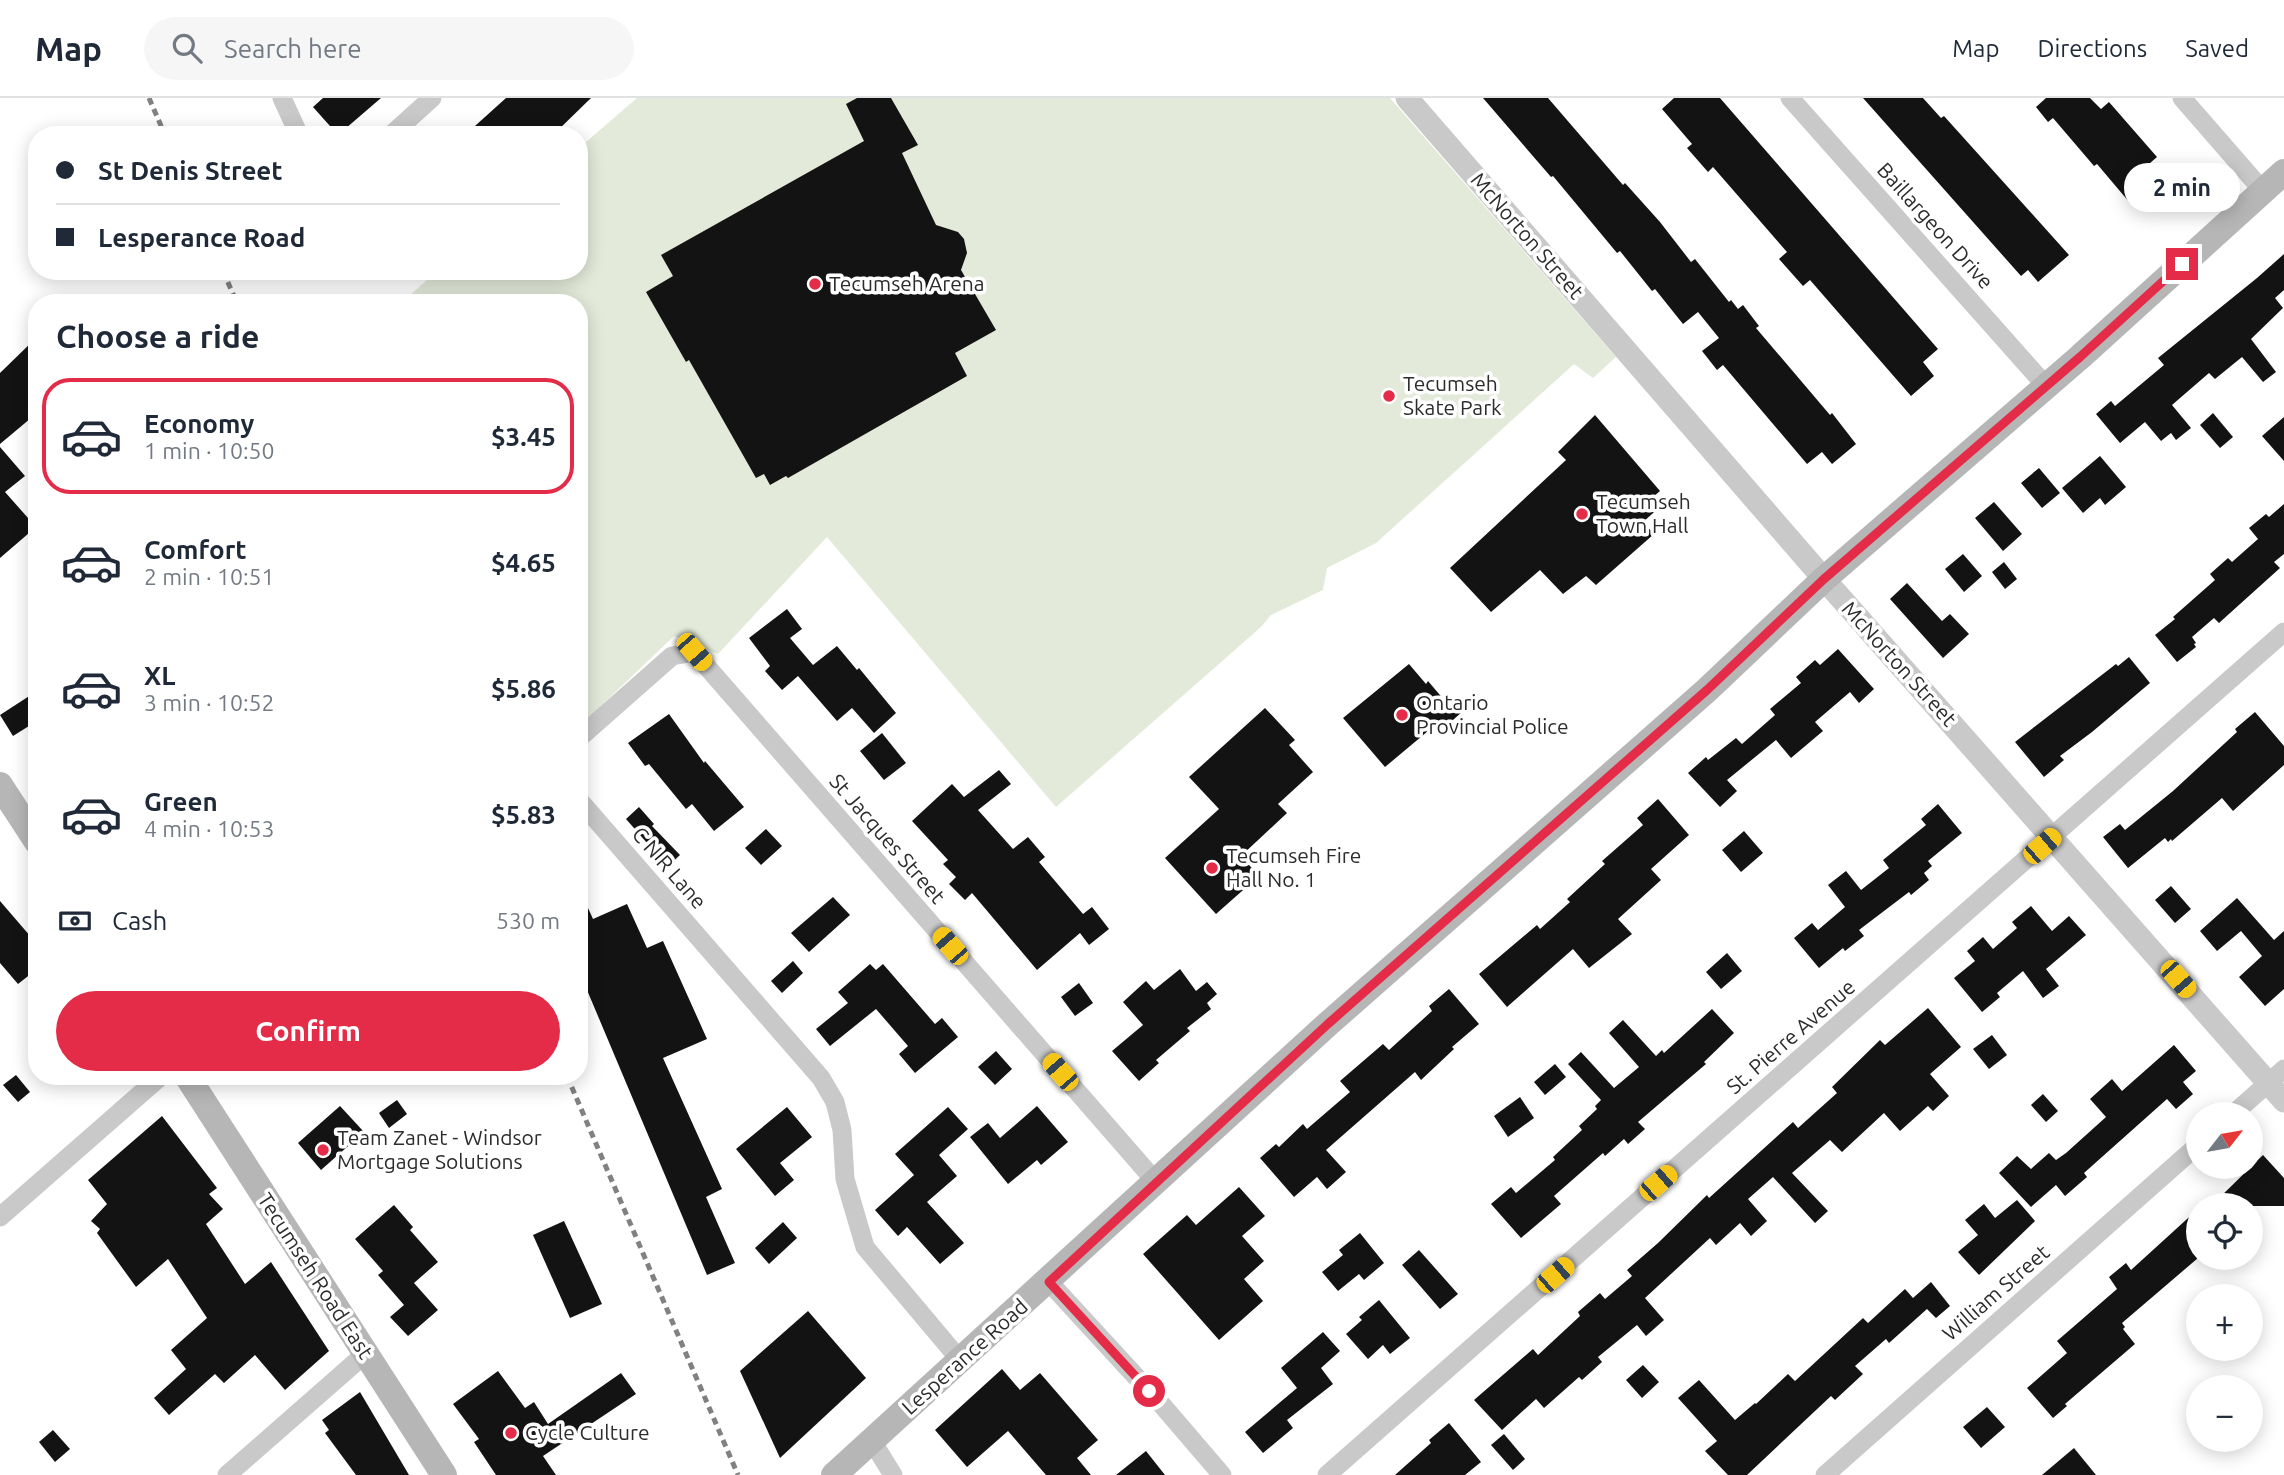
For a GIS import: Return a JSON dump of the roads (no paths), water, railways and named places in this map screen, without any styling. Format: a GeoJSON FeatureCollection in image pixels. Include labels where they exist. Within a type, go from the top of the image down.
{"type":"FeatureCollection","features":[{"type":"Feature","properties":{"kind":"main road","name":"Lesperance Road"},"geometry":{"type":"LineString","coordinates":[[834,1475],[1049,1282],[1329,1023],[1707,690],[1824,579],[2046,386],[2284,172]]}},
{"type":"Feature","properties":{"kind":"main road"},"geometry":{"type":"LineString","coordinates":[[0,785],[28,828]]}},
{"type":"Feature","properties":{"kind":"main road","name":"Tecumseh Road East"},"geometry":{"type":"LineString","coordinates":[[193,1085],[444,1475]]}},
{"type":"Feature","properties":{"kind":"street"},"geometry":{"type":"LineString","coordinates":[[282,98],[295,126]]}},
{"type":"Feature","properties":{"kind":"street"},"geometry":{"type":"LineString","coordinates":[[401,126],[432,98]]}},
{"type":"Feature","properties":{"kind":"street","name":"McNorton Street"},"geometry":{"type":"LineString","coordinates":[[1407,98],[1824,579],[2053,836],[2276,1075],[2284,1101]]}},
{"type":"Feature","properties":{"kind":"street","name":"Baillargeon Drive"},"geometry":{"type":"LineString","coordinates":[[1790,98],[2046,386]]}},
{"type":"Feature","properties":{"kind":"street"},"geometry":{"type":"LineString","coordinates":[[2182,98],[2263,191]]}},
{"type":"Feature","properties":{"kind":"street","name":"St. Pierre Avenue"},"geometry":{"type":"LineString","coordinates":[[1326,1475],[2284,632]]}},
{"type":"Feature","properties":{"kind":"street","name":"St Jacques Street"},"geometry":{"type":"LineString","coordinates":[[588,730],[672,656],[694,652],[1156,1182]]}},
{"type":"Feature","properties":{"kind":"street","name":"C N R Lane"},"geometry":{"type":"LineString","coordinates":[[588,810],[821,1078],[835,1102],[842,1130],[845,1179],[864,1247],[960,1360]]}},
{"type":"Feature","properties":{"kind":"street"},"geometry":{"type":"LineString","coordinates":[[2246,1102],[2276,1075]]}},
{"type":"Feature","properties":{"kind":"street"},"geometry":{"type":"LineString","coordinates":[[0,1217],[152,1085]]}},
{"type":"Feature","properties":{"kind":"street","name":"William Street"},"geometry":{"type":"LineString","coordinates":[[1825,1475],[2186,1156]]}},
{"type":"Feature","properties":{"kind":"street"},"geometry":{"type":"LineString","coordinates":[[1049,1282],[1222,1475]]}},
{"type":"Feature","properties":{"kind":"street"},"geometry":{"type":"LineString","coordinates":[[227,1475],[365,1354]]}},
{"type":"Feature","properties":{"kind":"street"},"geometry":{"type":"LineString","coordinates":[[872,1441],[893,1475]]}},
{"type":"Feature","properties":{"kind":"railway"},"geometry":{"type":"LineString","coordinates":[[149,98],[161,126]]}},
{"type":"Feature","properties":{"kind":"railway"},"geometry":{"type":"LineString","coordinates":[[227,280],[233,294]]}},
{"type":"Feature","properties":{"kind":"railway"},"geometry":{"type":"LineString","coordinates":[[571,1085],[738,1475]]}},
{"type":"Feature","properties":{"kind":"place","name":"Tecumseh Arena"},"geometry":{"type":"Point","coordinates":[815,284]}},
{"type":"Feature","properties":{"kind":"place","name":"Tecumseh Skate Park"},"geometry":{"type":"Point","coordinates":[1389,396]}},
{"type":"Feature","properties":{"kind":"place","name":"Tecumseh Town Hall"},"geometry":{"type":"Point","coordinates":[1582,514]}},
{"type":"Feature","properties":{"kind":"place","name":"Ontario Provincial Police"},"geometry":{"type":"Point","coordinates":[1402,715]}},
{"type":"Feature","properties":{"kind":"place","name":"Tecumseh Fire Hall No. 1"},"geometry":{"type":"Point","coordinates":[1212,868]}},
{"type":"Feature","properties":{"kind":"place","name":"Team Zanet - Windsor Mortgage Solutions"},"geometry":{"type":"Point","coordinates":[323,1150]}},
{"type":"Feature","properties":{"kind":"place","name":"Cycle Culture"},"geometry":{"type":"Point","coordinates":[511,1433]}}]}
